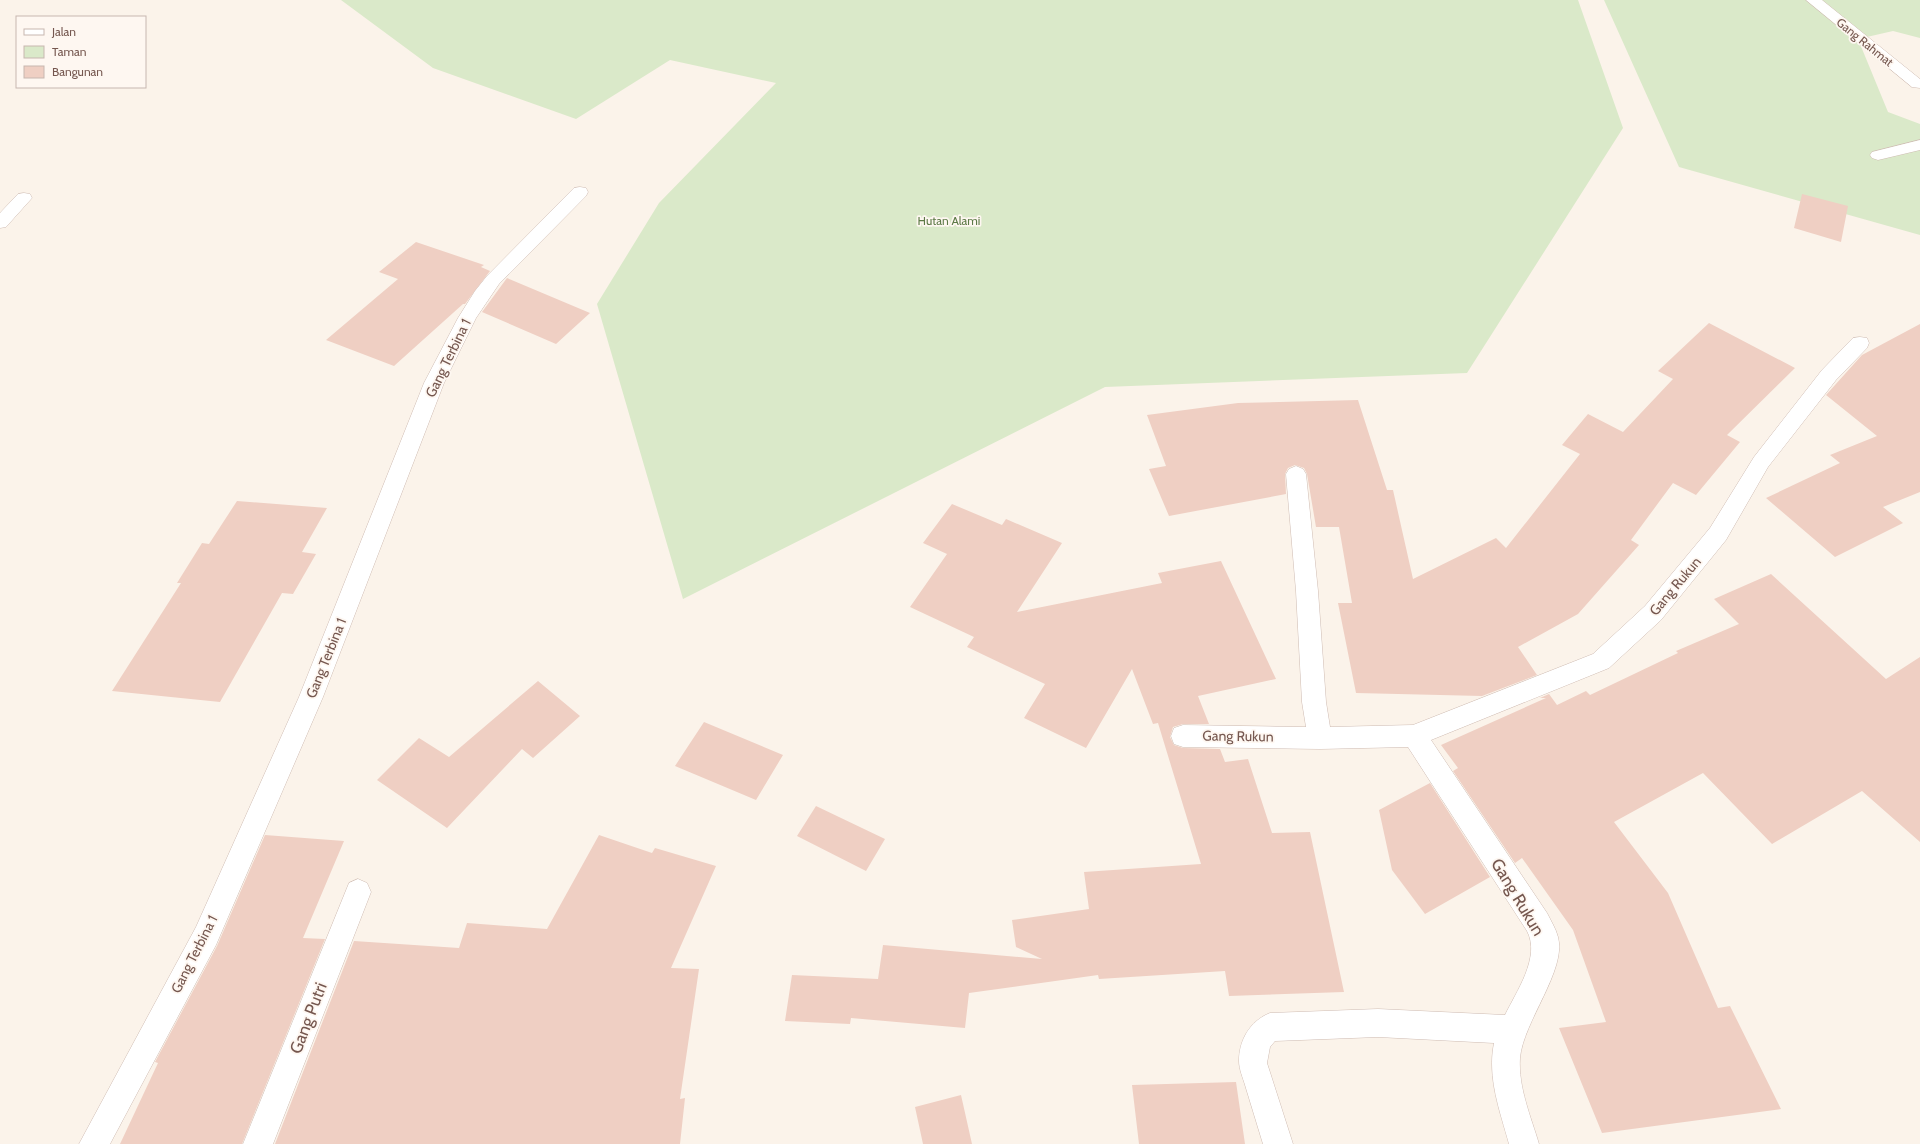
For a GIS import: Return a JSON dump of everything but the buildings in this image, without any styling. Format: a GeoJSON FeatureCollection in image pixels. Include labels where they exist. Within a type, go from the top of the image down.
{"type":"FeatureCollection","features":[{"type":"Feature","properties":{"kind":"street","name":"Gang Rahmat"},"geometry":{"type":"LineString","coordinates":[[1813,0],[1917,84]]}},
{"type":"Feature","properties":{"kind":"street"},"geometry":{"type":"LineString","coordinates":[[1878,155],[1920,145]]}},
{"type":"Feature","properties":{"kind":"street","name":"Gang Terbina 1"},"geometry":{"type":"LineString","coordinates":[[94,1144],[206,936],[311,697],[434,383],[467,318],[480,295],[493,280],[580,192]]}},
{"type":"Feature","properties":{"kind":"street"},"geometry":{"type":"LineString","coordinates":[[0,223],[24,198]]}},
{"type":"Feature","properties":{"kind":"street","name":"Gang Rukun"},"geometry":{"type":"LineString","coordinates":[[1183,736],[1320,738],[1414,736],[1601,661],[1653,613],[1718,534],[1761,462],[1828,375],[1860,343]]}},
{"type":"Feature","properties":{"kind":"street"},"geometry":{"type":"LineString","coordinates":[[1296,474],[1307,591],[1314,702],[1320,738]]}},
{"type":"Feature","properties":{"kind":"street","name":"Gang Rukun"},"geometry":{"type":"LineString","coordinates":[[1414,736],[1538,922],[1545,939],[1544,959],[1512,1030],[1506,1058],[1508,1080],[1524,1144]]}},
{"type":"Feature","properties":{"kind":"street","name":"Gang Putri"},"geometry":{"type":"LineString","coordinates":[[258,1144],[358,892]]}},
{"type":"Feature","properties":{"kind":"street"},"geometry":{"type":"LineString","coordinates":[[1278,1144],[1252,1063],[1254,1049],[1258,1039],[1264,1030],[1270,1027],[1378,1023],[1512,1030]]}},
{"type":"Feature","properties":{"kind":"green space","name":"Hutan Alami"},"geometry":{"type":"Polygon","coordinates":[[[341,0],[1578,0],[1623,128],[1467,373],[1105,387],[683,599],[597,304],[659,203],[776,83],[670,60],[576,119],[433,68],[341,0]]]}},
{"type":"Feature","properties":{"kind":"green space"},"geometry":{"type":"Polygon","coordinates":[[[1604,0],[1920,0],[1920,38],[1893,31],[1858,39],[1888,112],[1920,124],[1920,235],[1679,167],[1604,0]]]}}]}
